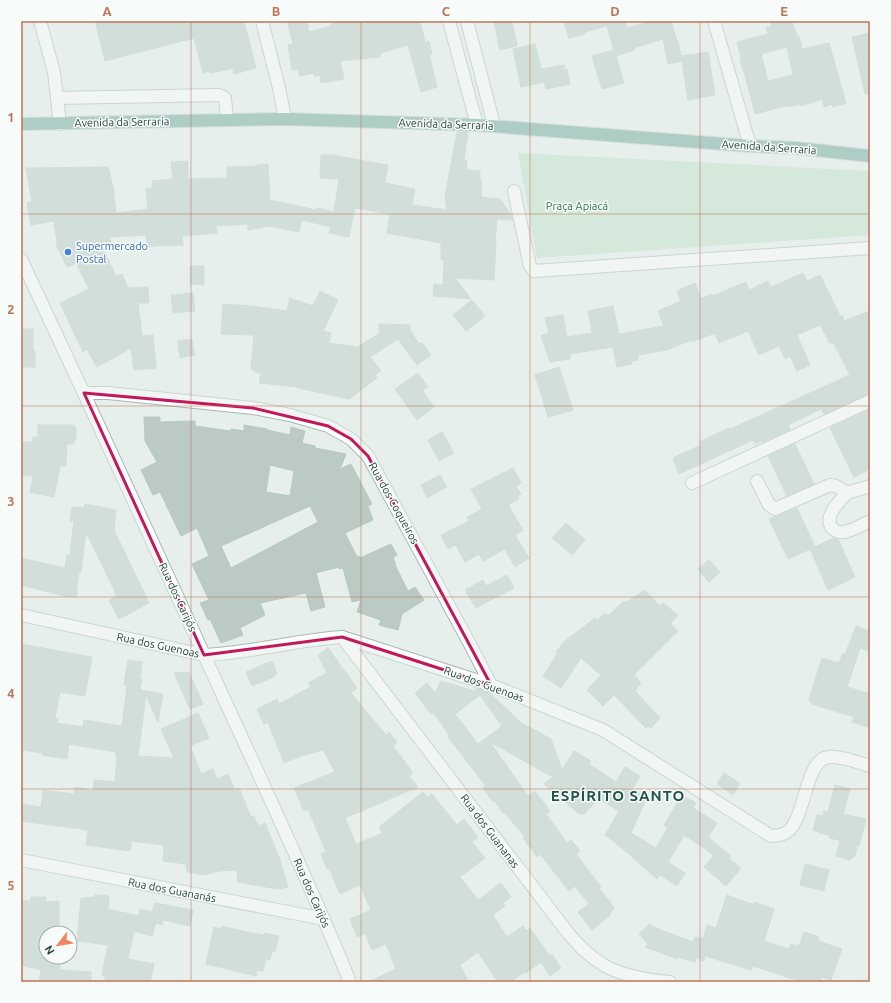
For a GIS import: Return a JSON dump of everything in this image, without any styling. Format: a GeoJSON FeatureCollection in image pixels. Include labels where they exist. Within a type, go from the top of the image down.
{"type":"FeatureCollection","features":[{"type":"Feature","properties":{"kind":"main road","name":"Avenida da Serraria"},"geometry":{"type":"LineString","coordinates":[[21,124],[285,119],[477,124],[750,146],[796,148],[870,156]]}},
{"type":"Feature","properties":{"kind":"street"},"geometry":{"type":"LineString","coordinates":[[40,21],[54,72],[60,124]]}},
{"type":"Feature","properties":{"kind":"street"},"geometry":{"type":"LineString","coordinates":[[262,21],[279,88],[285,119]]}},
{"type":"Feature","properties":{"kind":"street"},"geometry":{"type":"LineString","coordinates":[[449,21],[477,124]]}},
{"type":"Feature","properties":{"kind":"street"},"geometry":{"type":"LineString","coordinates":[[467,21],[494,125]]}},
{"type":"Feature","properties":{"kind":"street"},"geometry":{"type":"LineString","coordinates":[[714,21],[750,146]]}},
{"type":"Feature","properties":{"kind":"street"},"geometry":{"type":"LineString","coordinates":[[57,98],[219,95],[225,98],[227,120]]}},
{"type":"Feature","properties":{"kind":"street"},"geometry":{"type":"LineString","coordinates":[[514,191],[530,266],[534,271],[870,248]]}},
{"type":"Feature","properties":{"kind":"street","name":"Rua dos Carijós"},"geometry":{"type":"LineString","coordinates":[[21,259],[204,655],[324,919],[350,982]]}},
{"type":"Feature","properties":{"kind":"street","name":"Rua dos Coqueiros"},"geometry":{"type":"LineString","coordinates":[[84,393],[108,393],[253,408],[290,415],[328,426],[351,439],[368,456],[491,685]]}},
{"type":"Feature","properties":{"kind":"street"},"geometry":{"type":"LineString","coordinates":[[692,482],[870,401]]}},
{"type":"Feature","properties":{"kind":"street"},"geometry":{"type":"LineString","coordinates":[[757,482],[770,505],[775,509],[830,485],[836,486],[847,493]]}},
{"type":"Feature","properties":{"kind":"street"},"geometry":{"type":"LineString","coordinates":[[870,486],[847,493],[832,509],[830,519],[832,527],[837,531],[843,532],[870,521]]}},
{"type":"Feature","properties":{"kind":"street","name":"Rua dos Guenoas"},"geometry":{"type":"LineString","coordinates":[[21,615],[204,655],[226,654],[317,638],[342,637],[491,685],[603,730],[770,836],[784,834],[794,826],[815,767],[823,758],[834,756],[870,766]]}},
{"type":"Feature","properties":{"kind":"street","name":"Rua dos Guananas"},"geometry":{"type":"LineString","coordinates":[[342,637],[568,933],[584,950],[600,964],[631,976],[670,982]]}},
{"type":"Feature","properties":{"kind":"street","name":"Rua dos Guananás"},"geometry":{"type":"LineString","coordinates":[[21,860],[324,919]]}},
{"type":"Feature","properties":{"kind":"highlighted area"},"geometry":{"type":"Polygon","coordinates":[[[84,393],[253,408],[328,426],[351,439],[368,456],[491,685],[342,637],[204,655],[84,393]]]}},
{"type":"Feature","properties":{"kind":"green space","name":"Praça Apiacá"},"geometry":{"type":"Polygon","coordinates":[[[518,153],[870,171],[870,235],[537,258],[518,153]]]}},
{"type":"Feature","properties":{"kind":"building"},"geometry":{"type":"Polygon","coordinates":[[[95,21],[244,21],[256,68],[234,74],[233,68],[217,72],[210,73],[209,71],[203,73],[194,38],[105,61],[95,21]]]}},
{"type":"Feature","properties":{"kind":"building"},"geometry":{"type":"Polygon","coordinates":[[[287,21],[307,21],[309,32],[331,26],[331,24],[346,21],[420,21],[425,42],[429,41],[432,54],[429,54],[437,87],[421,92],[408,45],[380,53],[380,57],[340,61],[344,79],[321,83],[320,75],[314,76],[314,73],[300,76],[298,69],[292,70],[288,45],[293,44],[287,21]]]}},
{"type":"Feature","properties":{"kind":"building"},"geometry":{"type":"Polygon","coordinates":[[[494,21],[512,21],[517,46],[500,50],[494,21]]]}},
{"type":"Feature","properties":{"kind":"building"},"geometry":{"type":"Polygon","coordinates":[[[564,21],[625,21],[627,28],[653,21],[671,21],[678,41],[681,56],[708,52],[715,95],[688,100],[682,61],[668,64],[663,39],[634,48],[635,50],[616,56],[624,83],[602,89],[592,56],[614,50],[607,26],[569,38],[564,21]]]}},
{"type":"Feature","properties":{"kind":"building"},"geometry":{"type":"Polygon","coordinates":[[[770,21],[792,21],[797,36],[799,36],[802,49],[829,43],[846,103],[833,107],[832,104],[824,107],[822,99],[801,106],[800,104],[788,107],[788,105],[755,114],[743,71],[737,42],[768,34],[766,28],[771,27],[770,21]],[[787,47],[761,54],[768,81],[793,75],[787,47]]]}},
{"type":"Feature","properties":{"kind":"building"},"geometry":{"type":"Polygon","coordinates":[[[870,33],[870,93],[865,94],[852,37],[870,33]]]}},
{"type":"Feature","properties":{"kind":"building"},"geometry":{"type":"Polygon","coordinates":[[[535,44],[541,69],[564,65],[565,70],[567,69],[570,84],[546,89],[544,82],[521,87],[513,49],[535,44]]]}},
{"type":"Feature","properties":{"kind":"building"},"geometry":{"type":"Polygon","coordinates":[[[457,132],[468,132],[464,160],[467,161],[466,170],[480,171],[480,181],[482,181],[481,197],[500,199],[513,220],[497,219],[494,280],[455,278],[471,299],[433,296],[434,284],[443,285],[444,260],[441,260],[441,243],[387,233],[390,214],[355,208],[349,237],[329,233],[331,227],[302,220],[299,232],[269,226],[248,230],[248,224],[216,226],[217,233],[182,236],[183,245],[147,247],[146,235],[109,237],[113,246],[104,251],[116,276],[122,274],[128,288],[148,287],[149,303],[138,303],[142,336],[153,335],[156,368],[134,370],[131,348],[97,367],[87,349],[83,352],[60,303],[89,289],[76,263],[67,267],[56,244],[54,221],[31,225],[27,203],[32,202],[26,168],[108,167],[113,187],[116,213],[148,209],[146,189],[153,188],[152,181],[173,179],[171,162],[188,161],[188,179],[227,178],[227,167],[268,164],[270,200],[316,210],[317,208],[334,212],[339,179],[320,178],[321,155],[337,155],[388,165],[385,183],[415,189],[412,205],[447,210],[445,196],[457,132]]]}},
{"type":"Feature","properties":{"kind":"building"},"geometry":{"type":"Polygon","coordinates":[[[190,266],[204,266],[204,285],[190,284],[190,266]]]}},
{"type":"Feature","properties":{"kind":"building"},"geometry":{"type":"Polygon","coordinates":[[[803,273],[807,281],[820,275],[840,316],[842,315],[844,321],[870,311],[870,394],[824,414],[821,409],[788,425],[790,428],[789,430],[755,444],[753,440],[679,474],[673,458],[701,445],[699,442],[850,375],[833,342],[830,343],[820,325],[797,335],[810,365],[797,371],[790,356],[785,359],[779,346],[759,355],[748,331],[719,343],[715,333],[692,342],[691,340],[667,350],[638,355],[638,360],[631,361],[632,364],[617,367],[613,347],[570,354],[570,359],[550,362],[541,336],[549,333],[545,318],[563,315],[567,337],[592,333],[588,311],[613,306],[619,334],[664,326],[658,311],[681,301],[677,291],[695,283],[701,299],[712,294],[713,296],[746,282],[749,290],[768,281],[771,287],[803,273]]]}},
{"type":"Feature","properties":{"kind":"building"},"geometry":{"type":"Polygon","coordinates":[[[320,291],[338,300],[323,331],[331,333],[329,343],[357,347],[379,334],[379,324],[410,325],[410,330],[419,344],[422,343],[431,355],[417,365],[398,339],[370,357],[381,371],[375,375],[377,378],[349,399],[298,387],[259,383],[261,373],[255,372],[255,370],[251,369],[254,335],[221,334],[223,304],[287,311],[290,298],[313,306],[320,291]]]}},
{"type":"Feature","properties":{"kind":"building"},"geometry":{"type":"Polygon","coordinates":[[[193,293],[195,311],[173,313],[171,295],[193,293]]]}},
{"type":"Feature","properties":{"kind":"building"},"geometry":{"type":"Polygon","coordinates":[[[472,300],[485,316],[466,331],[453,315],[472,300]]]}},
{"type":"Feature","properties":{"kind":"building"},"geometry":{"type":"Polygon","coordinates":[[[21,329],[33,329],[35,367],[21,367],[21,329]]]}},
{"type":"Feature","properties":{"kind":"building"},"geometry":{"type":"Polygon","coordinates":[[[192,339],[195,355],[180,358],[178,341],[192,339]]]}},
{"type":"Feature","properties":{"kind":"building"},"geometry":{"type":"Polygon","coordinates":[[[559,367],[573,410],[548,417],[535,375],[559,367]]]}},
{"type":"Feature","properties":{"kind":"building"},"geometry":{"type":"Polygon","coordinates":[[[418,373],[428,387],[422,390],[434,407],[417,420],[395,389],[418,373]]]}},
{"type":"Feature","properties":{"kind":"building"},"geometry":{"type":"Polygon","coordinates":[[[870,409],[870,469],[854,477],[830,428],[870,409]]]}},
{"type":"Feature","properties":{"kind":"building"},"geometry":{"type":"Polygon","coordinates":[[[144,417],[160,417],[160,422],[195,421],[195,426],[231,431],[231,429],[244,431],[244,425],[290,435],[291,427],[305,431],[302,443],[315,446],[315,448],[346,454],[340,469],[351,464],[372,504],[368,506],[373,520],[345,533],[357,557],[359,556],[360,558],[391,544],[397,555],[393,558],[395,565],[408,591],[415,587],[424,600],[402,614],[398,630],[379,625],[381,620],[357,612],[361,600],[352,602],[343,568],[339,569],[339,567],[316,573],[325,607],[311,611],[306,593],[260,603],[265,615],[240,628],[243,635],[221,643],[210,619],[208,620],[200,603],[209,600],[192,564],[209,556],[197,528],[181,536],[160,492],[153,495],[141,470],[157,462],[145,441],[144,417]],[[270,465],[266,492],[290,496],[294,471],[270,465]],[[310,506],[221,546],[231,568],[318,522],[310,506]]]}},
{"type":"Feature","properties":{"kind":"building"},"geometry":{"type":"Polygon","coordinates":[[[38,425],[74,425],[74,427],[76,427],[76,439],[74,439],[74,444],[67,444],[66,466],[60,466],[54,497],[30,492],[33,476],[21,475],[21,442],[33,442],[33,437],[38,437],[38,425]]]}},
{"type":"Feature","properties":{"kind":"building"},"geometry":{"type":"Polygon","coordinates":[[[442,432],[454,453],[439,461],[428,440],[442,432]]]}},
{"type":"Feature","properties":{"kind":"building"},"geometry":{"type":"Polygon","coordinates":[[[795,444],[814,484],[787,496],[768,456],[795,444]]]}},
{"type":"Feature","properties":{"kind":"building"},"geometry":{"type":"Polygon","coordinates":[[[513,468],[521,483],[516,486],[521,494],[517,496],[519,499],[508,505],[523,530],[515,535],[529,558],[515,567],[505,549],[483,561],[479,554],[465,562],[456,545],[448,549],[441,535],[469,521],[467,517],[482,509],[471,489],[513,468]]]}},
{"type":"Feature","properties":{"kind":"building"},"geometry":{"type":"Polygon","coordinates":[[[440,475],[447,487],[427,498],[421,485],[440,475]]]}},
{"type":"Feature","properties":{"kind":"building"},"geometry":{"type":"Polygon","coordinates":[[[85,504],[116,510],[114,530],[149,603],[119,619],[109,600],[117,596],[86,532],[76,597],[69,597],[21,585],[21,558],[65,568],[67,555],[70,555],[74,521],[70,521],[72,507],[84,508],[85,504]]]}},
{"type":"Feature","properties":{"kind":"building"},"geometry":{"type":"Polygon","coordinates":[[[797,508],[815,547],[788,559],[769,519],[797,508]]]}},
{"type":"Feature","properties":{"kind":"building"},"geometry":{"type":"Polygon","coordinates":[[[566,523],[585,540],[572,555],[552,538],[566,523]]]}},
{"type":"Feature","properties":{"kind":"building"},"geometry":{"type":"Polygon","coordinates":[[[834,538],[838,539],[855,577],[828,590],[810,549],[834,538]]]}},
{"type":"Feature","properties":{"kind":"building"},"geometry":{"type":"Polygon","coordinates":[[[709,560],[720,572],[709,582],[698,569],[709,560]]]}},
{"type":"Feature","properties":{"kind":"building"},"geometry":{"type":"Polygon","coordinates":[[[507,575],[514,588],[476,608],[465,590],[483,580],[486,586],[507,575]]]}},
{"type":"Feature","properties":{"kind":"building"},"geometry":{"type":"Polygon","coordinates":[[[645,590],[660,606],[663,603],[678,615],[670,624],[678,631],[634,675],[641,683],[635,691],[660,718],[651,728],[648,726],[646,728],[614,695],[603,706],[587,690],[601,675],[581,658],[561,688],[543,676],[558,653],[556,652],[565,641],[595,618],[597,620],[605,613],[608,616],[624,601],[625,603],[645,590]]]}},
{"type":"Feature","properties":{"kind":"building"},"geometry":{"type":"Polygon","coordinates":[[[856,626],[870,631],[870,651],[860,648],[847,687],[870,694],[870,728],[852,722],[854,717],[812,704],[809,699],[822,658],[839,663],[843,653],[845,654],[856,626]]]}},
{"type":"Feature","properties":{"kind":"building"},"geometry":{"type":"Polygon","coordinates":[[[21,644],[92,657],[85,696],[60,692],[55,718],[58,719],[57,723],[83,727],[84,720],[122,726],[127,686],[124,685],[128,660],[142,662],[140,678],[142,679],[140,690],[163,694],[158,722],[146,695],[138,756],[174,758],[161,729],[198,713],[209,738],[190,746],[201,774],[213,769],[217,779],[228,774],[235,790],[239,788],[251,817],[254,816],[258,826],[265,823],[282,865],[288,887],[278,889],[237,882],[238,871],[236,872],[236,870],[219,871],[204,875],[187,872],[186,864],[163,861],[164,845],[132,841],[130,851],[86,845],[88,830],[21,821],[21,804],[41,807],[43,790],[74,794],[75,787],[93,791],[94,780],[115,782],[117,757],[116,752],[69,744],[67,759],[42,755],[43,753],[21,750],[21,644]]]}},
{"type":"Feature","properties":{"kind":"building"},"geometry":{"type":"Polygon","coordinates":[[[328,648],[357,688],[351,693],[386,735],[389,732],[397,742],[393,746],[413,773],[409,776],[418,787],[345,818],[356,844],[383,833],[379,827],[423,792],[427,797],[432,794],[457,825],[464,819],[478,837],[472,842],[485,858],[460,877],[478,900],[501,883],[511,897],[503,903],[505,906],[493,915],[507,937],[523,926],[526,931],[530,928],[550,956],[552,954],[561,968],[550,976],[541,962],[510,982],[498,982],[478,952],[460,965],[469,982],[368,982],[396,969],[386,944],[372,950],[365,933],[357,937],[350,919],[371,910],[360,885],[340,894],[329,868],[327,869],[321,854],[326,852],[308,809],[304,811],[294,788],[335,772],[323,750],[301,756],[284,763],[268,722],[264,724],[257,709],[277,699],[279,704],[311,687],[308,683],[327,673],[318,655],[328,648]]]}},
{"type":"Feature","properties":{"kind":"building"},"geometry":{"type":"Polygon","coordinates":[[[272,661],[277,673],[274,677],[252,686],[246,672],[272,661]]]}},
{"type":"Feature","properties":{"kind":"building"},"geometry":{"type":"Polygon","coordinates":[[[189,672],[203,704],[190,709],[174,673],[189,672]]]}},
{"type":"Feature","properties":{"kind":"building"},"geometry":{"type":"Polygon","coordinates":[[[441,681],[477,692],[474,687],[489,692],[520,722],[551,739],[562,770],[574,751],[591,761],[589,764],[616,782],[625,767],[640,776],[632,790],[647,797],[631,833],[656,848],[668,827],[664,825],[682,795],[696,803],[693,808],[717,823],[708,837],[731,856],[729,859],[741,868],[726,886],[704,867],[714,855],[684,835],[668,862],[685,873],[677,886],[660,875],[657,879],[605,835],[619,811],[598,798],[591,808],[590,807],[584,814],[579,814],[544,784],[553,777],[490,742],[528,796],[535,791],[550,811],[546,814],[567,843],[571,840],[580,851],[576,854],[614,907],[609,916],[592,930],[578,912],[589,904],[575,886],[569,891],[540,854],[537,857],[523,838],[525,837],[504,812],[503,813],[495,801],[493,802],[483,788],[486,786],[448,737],[450,736],[433,712],[431,714],[415,693],[427,683],[435,693],[441,681]],[[480,695],[455,714],[478,744],[502,726],[480,695]]]}},
{"type":"Feature","properties":{"kind":"building"},"geometry":{"type":"Polygon","coordinates":[[[724,773],[740,783],[733,795],[717,784],[724,773]]]}},
{"type":"Feature","properties":{"kind":"building"},"geometry":{"type":"Polygon","coordinates":[[[835,785],[850,789],[843,814],[866,819],[855,856],[849,860],[836,856],[840,842],[839,840],[829,838],[829,835],[813,830],[817,815],[823,816],[824,811],[828,812],[835,785]]]}},
{"type":"Feature","properties":{"kind":"building"},"geometry":{"type":"Polygon","coordinates":[[[805,864],[829,870],[824,891],[800,885],[805,864]]]}},
{"type":"Feature","properties":{"kind":"building"},"geometry":{"type":"Polygon","coordinates":[[[95,895],[109,896],[108,909],[139,916],[140,909],[152,912],[155,903],[193,910],[190,926],[163,920],[162,925],[156,923],[152,936],[134,931],[128,959],[154,964],[150,982],[117,982],[105,980],[105,976],[102,975],[108,945],[78,941],[81,898],[95,897],[95,895]]]}},
{"type":"Feature","properties":{"kind":"building"},"geometry":{"type":"Polygon","coordinates":[[[727,895],[754,905],[754,902],[774,909],[764,941],[789,949],[791,944],[799,946],[804,932],[819,937],[818,941],[842,949],[831,980],[822,977],[820,982],[803,982],[753,966],[751,970],[705,956],[704,961],[696,958],[695,962],[678,957],[677,959],[645,947],[648,944],[639,934],[650,924],[653,927],[693,942],[695,937],[703,939],[707,925],[716,928],[727,895]]]}},
{"type":"Feature","properties":{"kind":"building"},"geometry":{"type":"Polygon","coordinates":[[[31,897],[46,897],[46,902],[59,901],[59,925],[38,925],[38,965],[60,965],[60,970],[91,972],[91,982],[39,982],[41,970],[21,965],[21,901],[31,901],[31,897]]]}},
{"type":"Feature","properties":{"kind":"building"},"geometry":{"type":"Polygon","coordinates":[[[221,926],[264,935],[265,933],[279,936],[275,952],[272,951],[270,960],[266,959],[263,971],[257,970],[256,976],[206,964],[214,927],[221,929],[221,926]]]}},
{"type":"Feature","properties":{"kind":"place","name":"Supermercado Postal"},"geometry":{"type":"Point","coordinates":[68,252]}},
{"type":"Feature","properties":{"kind":"district","name":"ESPÍRITO SANTO"},"geometry":{"type":"Point","coordinates":[618,795]}}]}
